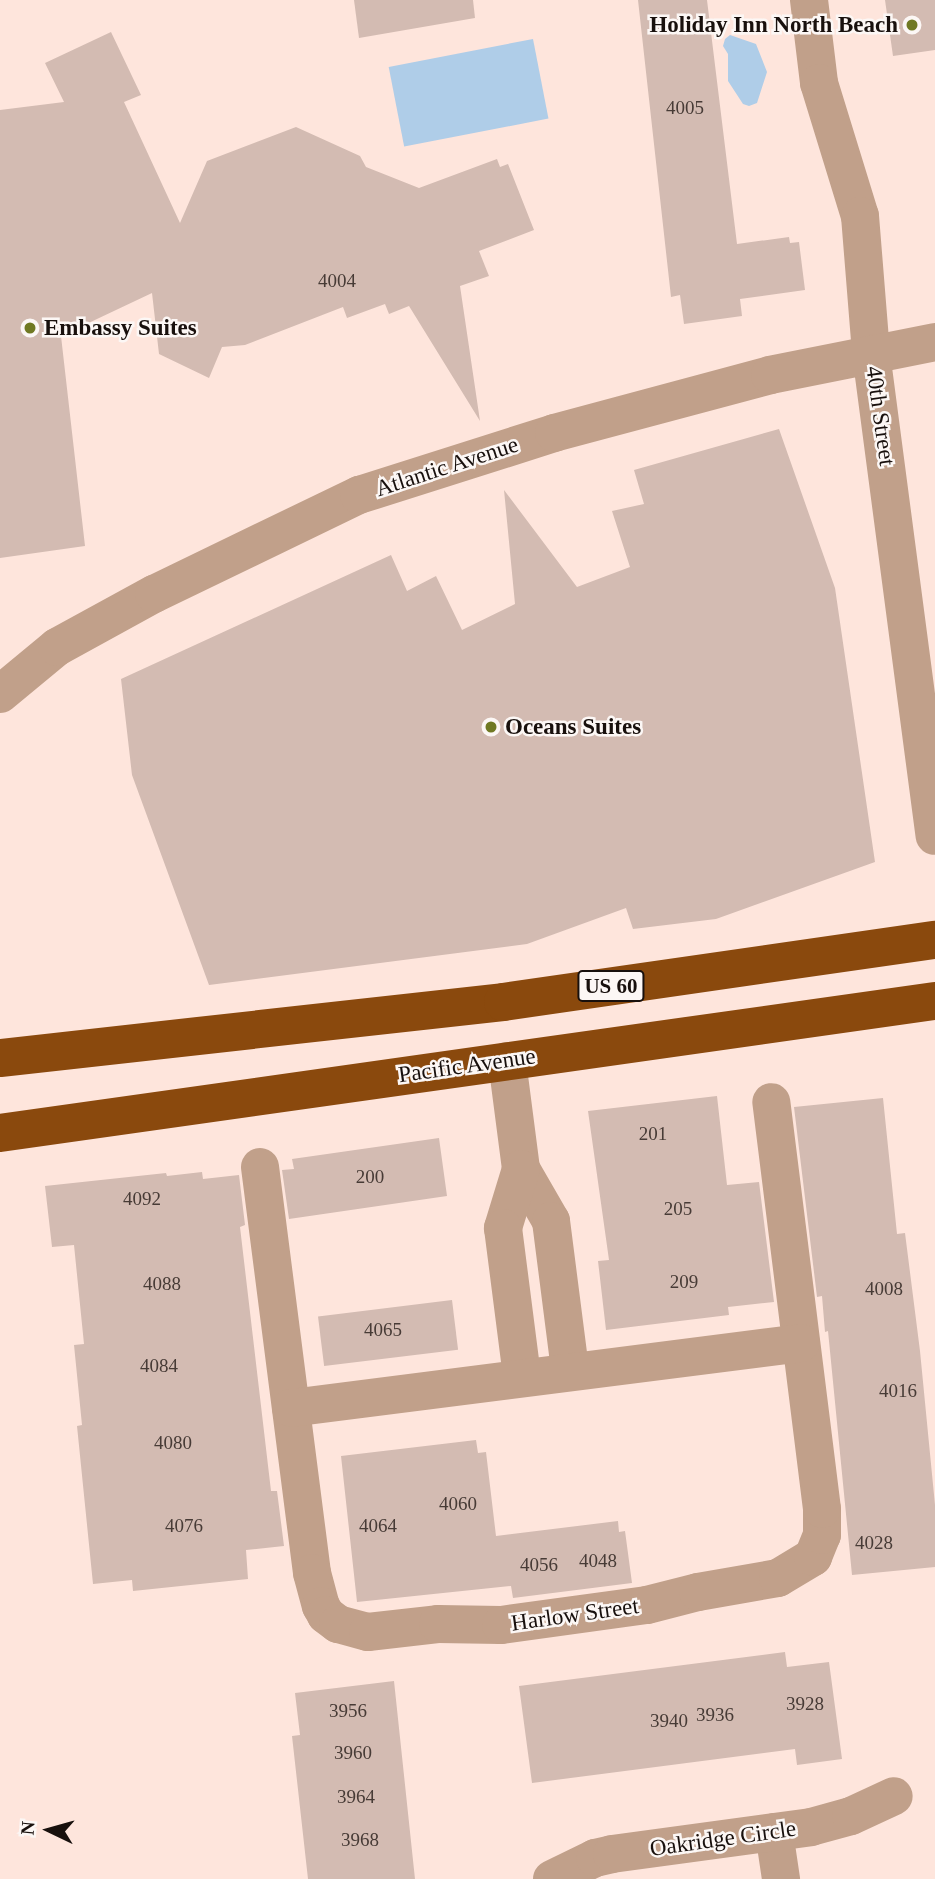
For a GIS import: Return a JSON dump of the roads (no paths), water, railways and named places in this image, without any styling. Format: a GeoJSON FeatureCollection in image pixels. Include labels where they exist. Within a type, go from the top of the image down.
{"type":"FeatureCollection","features":[{"type":"Feature","properties":{"kind":"highway","name":"US 60"},"geometry":{"type":"LineString","coordinates":[[0,1058],[503,1002],[935,940]]}},
{"type":"Feature","properties":{"kind":"highway","name":"Pacific Avenue"},"geometry":{"type":"LineString","coordinates":[[0,1133],[935,1001]]}},
{"type":"Feature","properties":{"kind":"street","name":"40th Street"},"geometry":{"type":"LineString","coordinates":[[809,0],[819,83],[860,216],[871,353],[935,836]]}},
{"type":"Feature","properties":{"kind":"street","name":"Atlantic Avenue"},"geometry":{"type":"LineString","coordinates":[[0,694],[57,647],[154,594],[359,495],[554,433],[770,375],[935,342]]}},
{"type":"Feature","properties":{"kind":"street"},"geometry":{"type":"LineString","coordinates":[[507,1061],[520,1170],[503,1228],[522,1377]]}},
{"type":"Feature","properties":{"kind":"street","name":"Harlow Street"},"geometry":{"type":"LineString","coordinates":[[260,1167],[317,1598],[326,1615],[338,1624],[368,1632],[438,1624],[500,1625],[647,1605],[698,1592],[778,1578],[813,1557],[822,1535],[822,1509],[771,1102]]}},
{"type":"Feature","properties":{"kind":"street"},"geometry":{"type":"LineString","coordinates":[[520,1170],[551,1221],[570,1370]]}},
{"type":"Feature","properties":{"kind":"street"},"geometry":{"type":"LineString","coordinates":[[291,1408],[570,1370],[801,1343]]}},
{"type":"Feature","properties":{"kind":"street","name":"Oakridge Circle"},"geometry":{"type":"LineString","coordinates":[[552,1879],[595,1858],[611,1854],[774,1832],[851,1816],[894,1796]]}},
{"type":"Feature","properties":{"kind":"street"},"geometry":{"type":"LineString","coordinates":[[774,1832],[781,1879]]}},
{"type":"Feature","properties":{"kind":"water"},"geometry":{"type":"Polygon","coordinates":[[[730,35],[756,44],[767,72],[757,103],[749,106],[743,104],[728,81],[728,54],[723,46],[730,35]]]}},
{"type":"Feature","properties":{"kind":"water"},"geometry":{"type":"Polygon","coordinates":[[[533,39],[548,119],[404,147],[389,67],[533,39]]]}},
{"type":"Feature","properties":{"kind":"place","name":"Holiday Inn North Beach"},"geometry":{"type":"Point","coordinates":[912,25]}},
{"type":"Feature","properties":{"kind":"place","name":"Embassy Suites"},"geometry":{"type":"Point","coordinates":[30,328]}},
{"type":"Feature","properties":{"kind":"place","name":"Oceans Suites"},"geometry":{"type":"Point","coordinates":[491,727]}}]}
